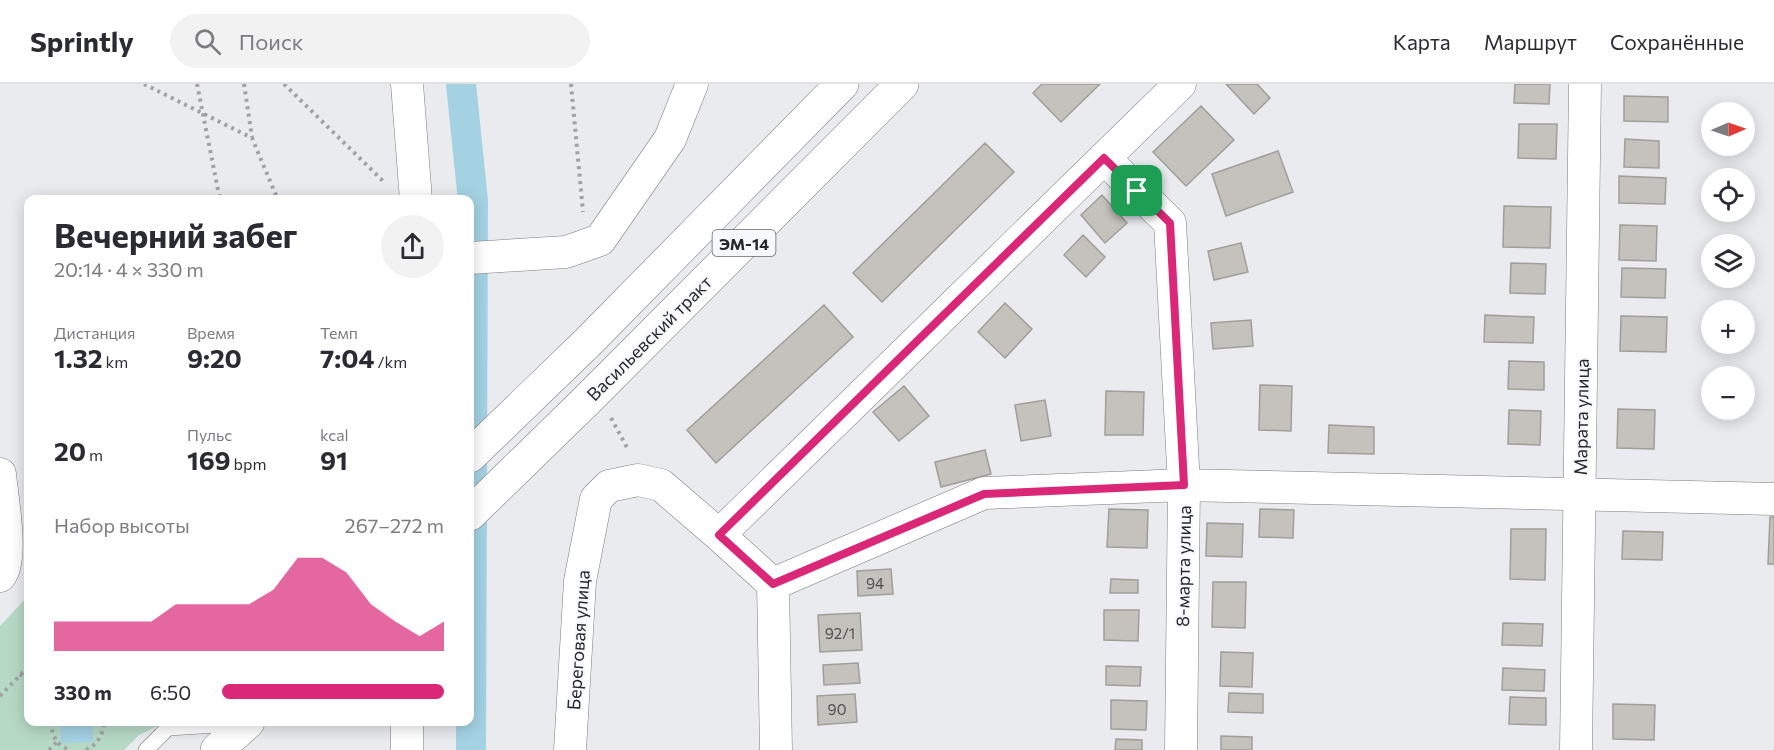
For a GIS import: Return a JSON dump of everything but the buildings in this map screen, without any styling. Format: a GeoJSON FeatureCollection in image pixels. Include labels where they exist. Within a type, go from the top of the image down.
{"type":"FeatureCollection","features":[{"type":"Feature","properties":{"kind":"main road","name":"ЭМ-14"},"geometry":{"type":"LineString","coordinates":[[474,452],[588,342],[842,84]]}},
{"type":"Feature","properties":{"kind":"main road","name":"Васильевский тракт"},"geometry":{"type":"LineString","coordinates":[[474,510],[902,84]]}},
{"type":"Feature","properties":{"kind":"main road"},"geometry":{"type":"LineString","coordinates":[[196,750],[226,729]]}},
{"type":"Feature","properties":{"kind":"street"},"geometry":{"type":"LineString","coordinates":[[407,84],[416,195]]}},
{"type":"Feature","properties":{"kind":"street"},"geometry":{"type":"LineString","coordinates":[[474,258],[576,249],[600,240],[670,139],[692,84]]}},
{"type":"Feature","properties":{"kind":"street"},"geometry":{"type":"LineString","coordinates":[[719,535],[1180,84]]}},
{"type":"Feature","properties":{"kind":"street","name":"Марата улица"},"geometry":{"type":"LineString","coordinates":[[1576,750],[1585,84]]}},
{"type":"Feature","properties":{"kind":"street","name":"8-марта улица"},"geometry":{"type":"LineString","coordinates":[[1104,158],[1170,223],[1184,485],[1181,750]]}},
{"type":"Feature","properties":{"kind":"street"},"geometry":{"type":"LineString","coordinates":[[0,474],[7,536],[5,570],[0,576]]}},
{"type":"Feature","properties":{"kind":"street","name":"Береговая улица"},"geometry":{"type":"LineString","coordinates":[[570,750],[580,581],[596,499],[609,486],[638,480],[661,485],[773,584]]}},
{"type":"Feature","properties":{"kind":"street"},"geometry":{"type":"LineString","coordinates":[[776,750],[773,584],[984,494],[1184,485],[1774,498]]}},
{"type":"Feature","properties":{"kind":"street"},"geometry":{"type":"LineString","coordinates":[[406,726],[407,750]]}},
{"type":"Feature","properties":{"kind":"lane"},"geometry":{"type":"LineString","coordinates":[[146,750],[168,728],[226,729]]}},
{"type":"Feature","properties":{"kind":"path"},"geometry":{"type":"LineString","coordinates":[[144,84],[252,138]]}},
{"type":"Feature","properties":{"kind":"path"},"geometry":{"type":"LineString","coordinates":[[197,84],[218,195]]}},
{"type":"Feature","properties":{"kind":"path"},"geometry":{"type":"LineString","coordinates":[[244,84],[252,138],[276,195]]}},
{"type":"Feature","properties":{"kind":"path"},"geometry":{"type":"LineString","coordinates":[[284,84],[385,183]]}},
{"type":"Feature","properties":{"kind":"path"},"geometry":{"type":"LineString","coordinates":[[571,84],[576,249]]}},
{"type":"Feature","properties":{"kind":"path"},"geometry":{"type":"LineString","coordinates":[[0,696],[24,670]]}},
{"type":"Feature","properties":{"kind":"path"},"geometry":{"type":"LineString","coordinates":[[20,674],[24,678]]}},
{"type":"Feature","properties":{"kind":"path"},"geometry":{"type":"LineString","coordinates":[[51,726],[51,732],[57,742],[70,750]]}},
{"type":"Feature","properties":{"kind":"path"},"geometry":{"type":"LineString","coordinates":[[86,750],[95,748],[104,726]]}},
{"type":"Feature","properties":{"kind":"path"},"geometry":{"type":"LineString","coordinates":[[50,750],[57,742]]}},
{"type":"Feature","properties":{"kind":"green space"},"geometry":{"type":"Polygon","coordinates":[[[24,600],[24,726],[157,726],[139,735],[124,750],[0,750],[0,626],[24,600]]]}},
{"type":"Feature","properties":{"kind":"water"},"geometry":{"type":"Polygon","coordinates":[[[60,726],[93,726],[93,742],[61,743],[60,726]]]}},
{"type":"Feature","properties":{"kind":"waterway"},"geometry":{"type":"LineString","coordinates":[[461,84],[472,195]]}},
{"type":"Feature","properties":{"kind":"waterway"},"geometry":{"type":"LineString","coordinates":[[471,726],[471,750]]}},
{"type":"Feature","properties":{"kind":"route"},"geometry":{"type":"LineString","coordinates":[[1104,158],[1137,191],[1170,223],[1184,485],[984,494],[773,584],[719,535],[1104,158]]}}]}
